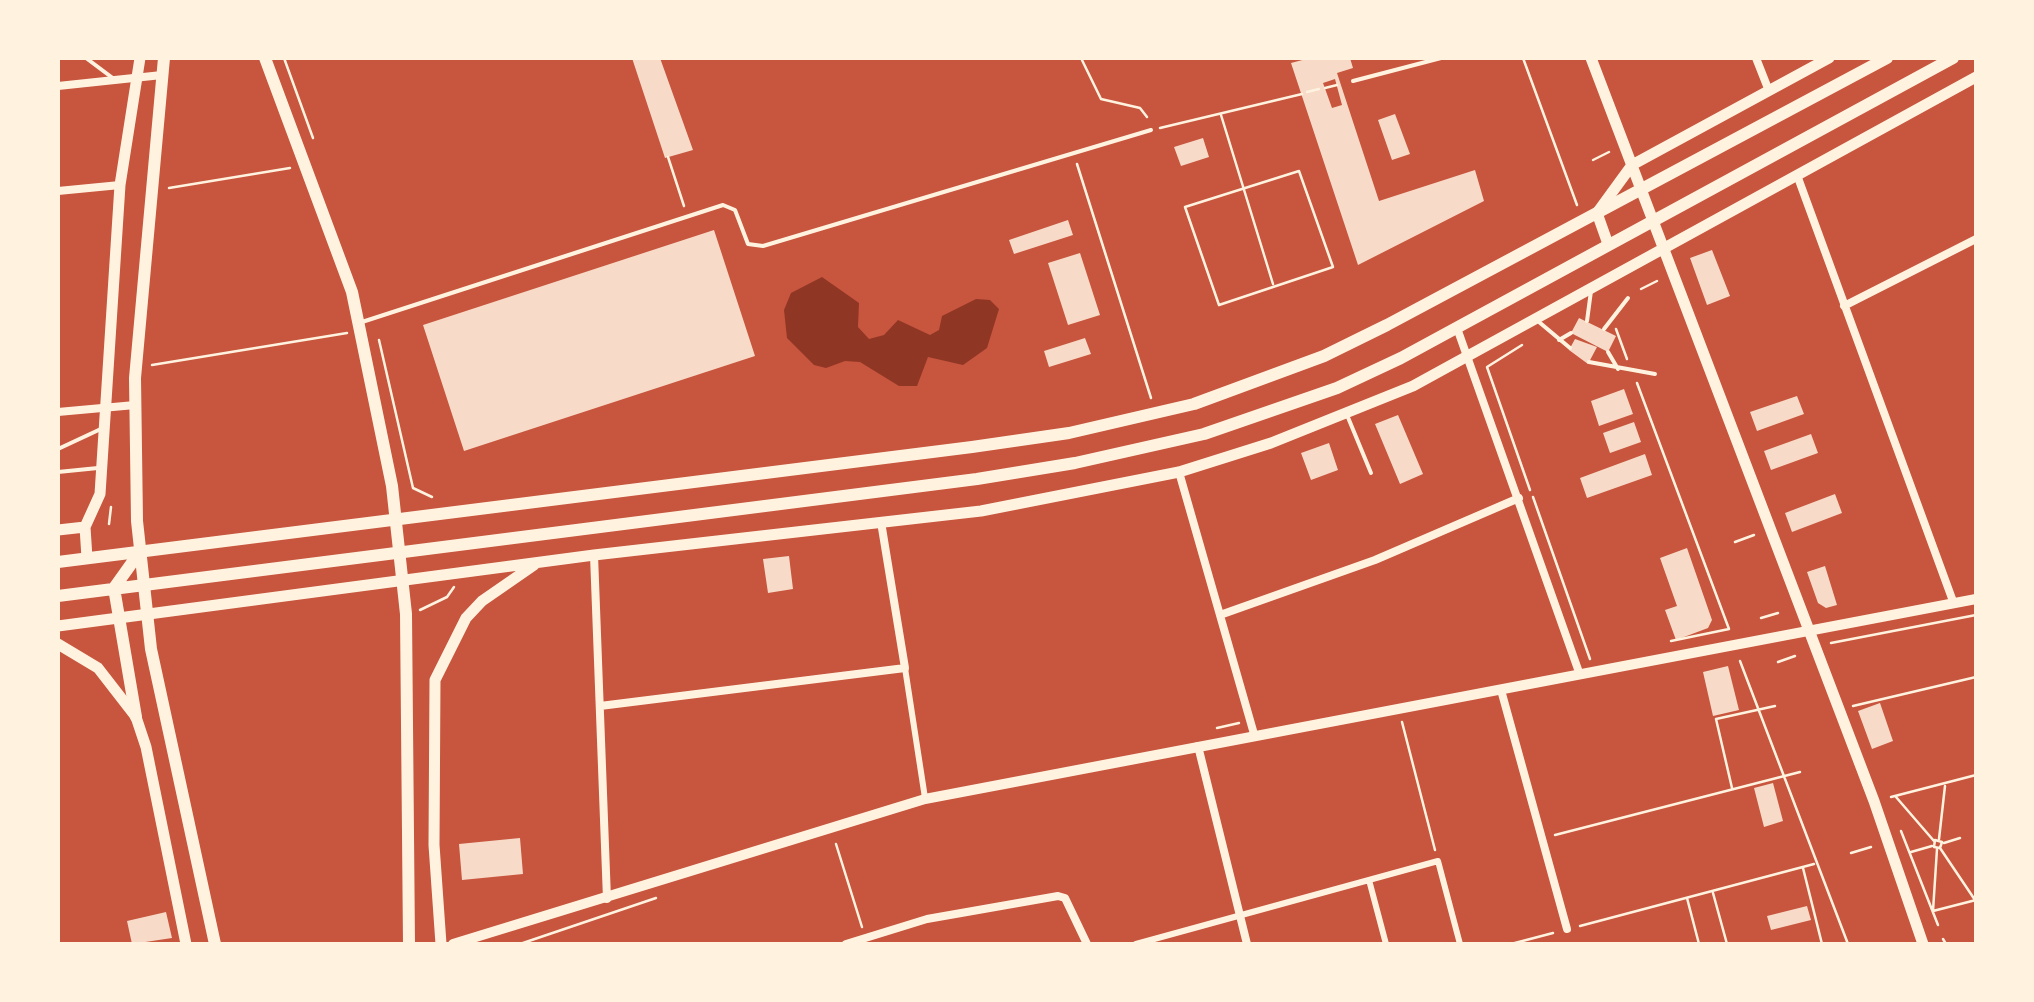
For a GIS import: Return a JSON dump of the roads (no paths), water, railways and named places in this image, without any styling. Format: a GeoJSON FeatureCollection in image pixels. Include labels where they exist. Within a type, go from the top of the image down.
{"type":"FeatureCollection","features":[{"type":"Feature","properties":{"kind":"main road"},"geometry":{"type":"LineString","coordinates":[[87,558],[85,527],[96,510],[100,468],[120,185],[140,58]]}},
{"type":"Feature","properties":{"kind":"main road"},"geometry":{"type":"LineString","coordinates":[[164,58],[136,368],[139,552],[145,615],[215,944]]}},
{"type":"Feature","properties":{"kind":"main road"},"geometry":{"type":"LineString","coordinates":[[266,58],[361,326],[398,520],[404,580],[409,944]]}},
{"type":"Feature","properties":{"kind":"main road"},"geometry":{"type":"LineString","coordinates":[[1591,58],[1806,631],[1874,801],[1923,944]]}},
{"type":"Feature","properties":{"kind":"main road"},"geometry":{"type":"LineString","coordinates":[[1597,213],[1632,165],[1829,58]]}},
{"type":"Feature","properties":{"kind":"main road"},"geometry":{"type":"LineString","coordinates":[[58,562],[992,444],[1069,433],[1194,404],[1324,356],[1887,58]]}},
{"type":"Feature","properties":{"kind":"main road"},"geometry":{"type":"LineString","coordinates":[[58,596],[1075,464],[1204,434],[1337,388],[1457,328],[1952,58]]}},
{"type":"Feature","properties":{"kind":"main road"},"geometry":{"type":"LineString","coordinates":[[58,626],[594,555],[881,522],[1081,494],[1179,472],[1347,415],[1467,356],[1976,77]]}},
{"type":"Feature","properties":{"kind":"main road"},"geometry":{"type":"LineString","coordinates":[[1597,213],[1608,244]]}},
{"type":"Feature","properties":{"kind":"main road"},"geometry":{"type":"LineString","coordinates":[[58,530],[85,527]]}},
{"type":"Feature","properties":{"kind":"main road"},"geometry":{"type":"LineString","coordinates":[[139,552],[114,588],[136,717],[146,747],[186,944]]}},
{"type":"Feature","properties":{"kind":"main road"},"geometry":{"type":"LineString","coordinates":[[441,944],[433,826],[435,680],[442,658],[466,618],[506,582],[539,562]]}},
{"type":"Feature","properties":{"kind":"main road"},"geometry":{"type":"LineString","coordinates":[[58,644],[98,668],[136,717]]}},
{"type":"Feature","properties":{"kind":"street"},"geometry":{"type":"LineString","coordinates":[[1756,58],[1769,90]]}},
{"type":"Feature","properties":{"kind":"street"},"geometry":{"type":"LineString","coordinates":[[58,86],[163,75]]}},
{"type":"Feature","properties":{"kind":"street"},"geometry":{"type":"LineString","coordinates":[[1797,176],[1954,604]]}},
{"type":"Feature","properties":{"kind":"street"},"geometry":{"type":"LineString","coordinates":[[58,192],[120,185]]}},
{"type":"Feature","properties":{"kind":"street"},"geometry":{"type":"LineString","coordinates":[[1844,306],[1976,239]]}},
{"type":"Feature","properties":{"kind":"street"},"geometry":{"type":"LineString","coordinates":[[1457,328],[1580,675]]}},
{"type":"Feature","properties":{"kind":"street"},"geometry":{"type":"LineString","coordinates":[[58,412],[135,404]]}},
{"type":"Feature","properties":{"kind":"street"},"geometry":{"type":"LineString","coordinates":[[1179,472],[1254,734]]}},
{"type":"Feature","properties":{"kind":"street"},"geometry":{"type":"LineString","coordinates":[[1220,615],[1375,560],[1518,498]]}},
{"type":"Feature","properties":{"kind":"street"},"geometry":{"type":"LineString","coordinates":[[881,522],[926,799]]}},
{"type":"Feature","properties":{"kind":"street"},"geometry":{"type":"LineString","coordinates":[[594,555],[607,898]]}},
{"type":"Feature","properties":{"kind":"street"},"geometry":{"type":"LineString","coordinates":[[453,944],[926,799],[1976,599]]}},
{"type":"Feature","properties":{"kind":"street"},"geometry":{"type":"LineString","coordinates":[[600,706],[905,668]]}},
{"type":"Feature","properties":{"kind":"street"},"geometry":{"type":"LineString","coordinates":[[1501,690],[1567,929]]}},
{"type":"Feature","properties":{"kind":"street"},"geometry":{"type":"LineString","coordinates":[[1198,746],[1247,944]]}},
{"type":"Feature","properties":{"kind":"street"},"geometry":{"type":"LineString","coordinates":[[1136,944],[1438,861],[1460,944]]}},
{"type":"Feature","properties":{"kind":"street"},"geometry":{"type":"LineString","coordinates":[[1370,880],[1386,944]]}},
{"type":"Feature","properties":{"kind":"street"},"geometry":{"type":"LineString","coordinates":[[846,944],[943,916],[1058,896],[1066,898],[1087,944]]}},
{"type":"Feature","properties":{"kind":"lane"},"geometry":{"type":"LineString","coordinates":[[86,58],[115,80]]}},
{"type":"Feature","properties":{"kind":"lane"},"geometry":{"type":"LineString","coordinates":[[1353,81],[1441,58]]}},
{"type":"Feature","properties":{"kind":"lane"},"geometry":{"type":"LineString","coordinates":[[361,326],[729,206],[748,244],[763,246],[1151,130]]}},
{"type":"Feature","properties":{"kind":"lane"},"geometry":{"type":"LineString","coordinates":[[1587,321],[1591,287]]}},
{"type":"Feature","properties":{"kind":"lane"},"geometry":{"type":"LineString","coordinates":[[1604,329],[1628,298]]}},
{"type":"Feature","properties":{"kind":"lane"},"geometry":{"type":"LineString","coordinates":[[1536,319],[1570,348]]}},
{"type":"Feature","properties":{"kind":"lane"},"geometry":{"type":"LineString","coordinates":[[1559,340],[1571,333]]}},
{"type":"Feature","properties":{"kind":"lane"},"geometry":{"type":"LineString","coordinates":[[1608,352],[1618,369]]}},
{"type":"Feature","properties":{"kind":"lane"},"geometry":{"type":"LineString","coordinates":[[1589,362],[1655,374]]}},
{"type":"Feature","properties":{"kind":"lane"},"geometry":{"type":"LineString","coordinates":[[1347,415],[1370,473]]}},
{"type":"Feature","properties":{"kind":"lane"},"geometry":{"type":"LineString","coordinates":[[58,448],[103,428]]}},
{"type":"Feature","properties":{"kind":"lane"},"geometry":{"type":"LineString","coordinates":[[58,472],[100,468]]}}]}
